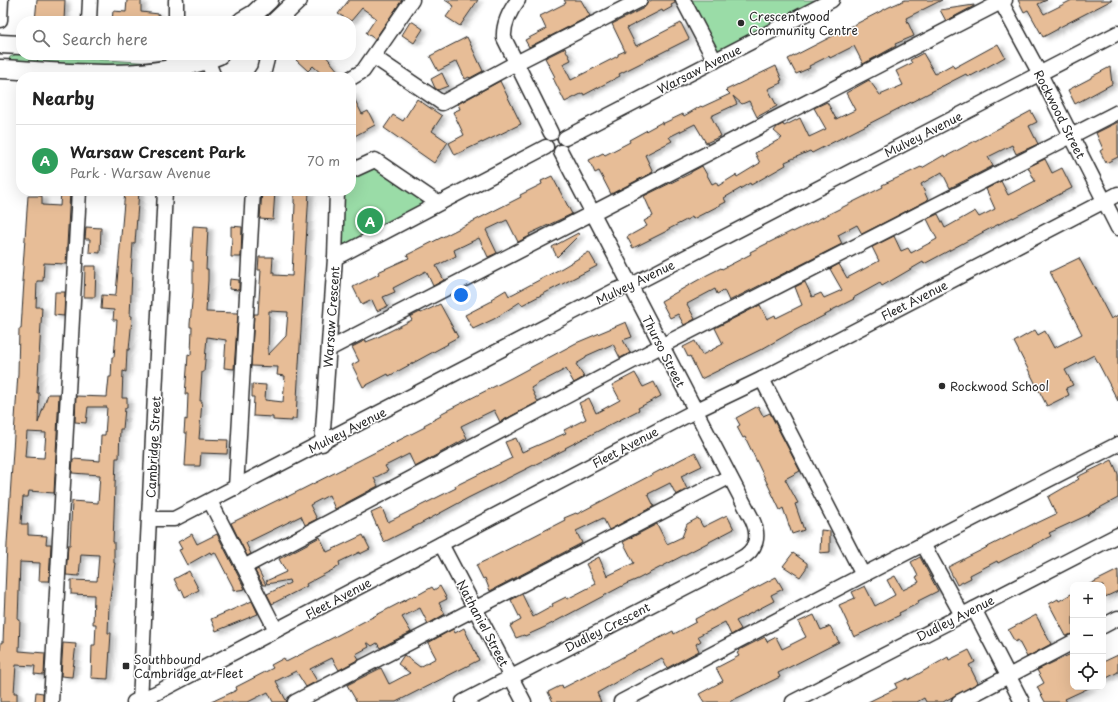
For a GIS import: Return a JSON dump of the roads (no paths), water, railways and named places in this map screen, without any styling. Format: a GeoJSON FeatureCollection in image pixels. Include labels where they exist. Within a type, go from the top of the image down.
{"type":"FeatureCollection","features":[{"type":"Feature","properties":{"kind":"main road"},"geometry":{"type":"LineString","coordinates":[[251,16],[269,0]]}},
{"type":"Feature","properties":{"kind":"main road"},"geometry":{"type":"LineString","coordinates":[[281,16],[298,0]]}},
{"type":"Feature","properties":{"kind":"main road"},"geometry":{"type":"LineString","coordinates":[[0,44],[16,45]]}},
{"type":"Feature","properties":{"kind":"main road"},"geometry":{"type":"LineString","coordinates":[[136,72],[172,67],[200,60]]}},
{"type":"Feature","properties":{"kind":"main road"},"geometry":{"type":"LineString","coordinates":[[0,69],[42,72]]}},
{"type":"Feature","properties":{"kind":"street"},"geometry":{"type":"LineString","coordinates":[[0,20],[1,0]]}},
{"type":"Feature","properties":{"kind":"street"},"geometry":{"type":"LineString","coordinates":[[89,16],[90,0]]}},
{"type":"Feature","properties":{"kind":"street"},"geometry":{"type":"LineString","coordinates":[[176,0],[176,16]]}},
{"type":"Feature","properties":{"kind":"street"},"geometry":{"type":"LineString","coordinates":[[356,75],[364,71],[412,0]]}},
{"type":"Feature","properties":{"kind":"street"},"geometry":{"type":"LineString","coordinates":[[518,0],[506,19],[503,29],[504,38],[551,133]]}},
{"type":"Feature","properties":{"kind":"street"},"geometry":{"type":"LineString","coordinates":[[374,57],[442,104],[516,63],[640,0]]}},
{"type":"Feature","properties":{"kind":"street"},"geometry":{"type":"LineString","coordinates":[[683,0],[715,60]]}},
{"type":"Feature","properties":{"kind":"street","name":"Warsaw Avenue"},"geometry":{"type":"LineString","coordinates":[[565,138],[832,0]]}},
{"type":"Feature","properties":{"kind":"street"},"geometry":{"type":"LineString","coordinates":[[329,349],[1002,1]]}},
{"type":"Feature","properties":{"kind":"street","name":"Rockwood Street"},"geometry":{"type":"LineString","coordinates":[[1002,1],[1118,228]]}},
{"type":"Feature","properties":{"kind":"street","name":"Mulvey Avenue"},"geometry":{"type":"LineString","coordinates":[[150,519],[174,519],[236,488],[616,290],[630,286],[1118,34]]}},
{"type":"Feature","properties":{"kind":"street"},"geometry":{"type":"LineString","coordinates":[[212,60],[214,72]]}},
{"type":"Feature","properties":{"kind":"street"},"geometry":{"type":"LineString","coordinates":[[263,72],[267,60]]}},
{"type":"Feature","properties":{"kind":"street"},"geometry":{"type":"LineString","coordinates":[[244,567],[661,346],[1118,112]]}},
{"type":"Feature","properties":{"kind":"street"},"geometry":{"type":"LineString","coordinates":[[554,132],[560,134],[565,138],[565,147],[561,152],[551,152],[546,147],[545,141],[551,133],[554,132]]}},
{"type":"Feature","properties":{"kind":"street"},"geometry":{"type":"LineString","coordinates":[[335,258],[546,147]]}},
{"type":"Feature","properties":{"kind":"street","name":"Thurso Street"},"geometry":{"type":"LineString","coordinates":[[561,152],[756,527],[756,540],[750,552]]}},
{"type":"Feature","properties":{"kind":"street"},"geometry":{"type":"LineString","coordinates":[[356,169],[375,160],[438,203]]}},
{"type":"Feature","properties":{"kind":"street","name":"Fleet Avenue"},"geometry":{"type":"LineString","coordinates":[[138,701],[156,693],[695,411],[762,378],[1118,194]]}},
{"type":"Feature","properties":{"kind":"street"},"geometry":{"type":"LineString","coordinates":[[51,702],[79,196]]}},
{"type":"Feature","properties":{"kind":"street","name":"Cambridge Street"},"geometry":{"type":"LineString","coordinates":[[138,701],[150,519],[165,196]]}},
{"type":"Feature","properties":{"kind":"street"},"geometry":{"type":"LineString","coordinates":[[236,488],[253,196]]}},
{"type":"Feature","properties":{"kind":"street","name":"Warsaw Crescent"},"geometry":{"type":"LineString","coordinates":[[322,444],[335,258],[337,196]]}},
{"type":"Feature","properties":{"kind":"street"},"geometry":{"type":"LineString","coordinates":[[762,378],[863,575]]}},
{"type":"Feature","properties":{"kind":"street"},"geometry":{"type":"LineString","coordinates":[[621,702],[863,575],[1118,444]]}},
{"type":"Feature","properties":{"kind":"street"},"geometry":{"type":"LineString","coordinates":[[295,702],[729,477]]}},
{"type":"Feature","properties":{"kind":"street"},"geometry":{"type":"LineString","coordinates":[[210,501],[276,630]]}},
{"type":"Feature","properties":{"kind":"street","name":"Dudley Avenue"},"geometry":{"type":"LineString","coordinates":[[793,702],[1118,535]]}},
{"type":"Feature","properties":{"kind":"street","name":"Nathaniel Street"},"geometry":{"type":"LineString","coordinates":[[441,544],[524,702]]}},
{"type":"Feature","properties":{"kind":"street"},"geometry":{"type":"LineString","coordinates":[[923,544],[1009,676],[1022,702]]}},
{"type":"Feature","properties":{"kind":"street","name":"Dudley Crescent"},"geometry":{"type":"LineString","coordinates":[[463,702],[740,559],[750,552]]}},
{"type":"Feature","properties":{"kind":"street"},"geometry":{"type":"LineString","coordinates":[[1106,624],[1118,618]]}},
{"type":"Feature","properties":{"kind":"street"},"geometry":{"type":"LineString","coordinates":[[959,702],[1070,644]]}},
{"type":"Feature","properties":{"kind":"place","name":"Crescentwood Community Centre"},"geometry":{"type":"Point","coordinates":[741,23]}},
{"type":"Feature","properties":{"kind":"place","name":"Warsaw Crescent Park"},"geometry":{"type":"Point","coordinates":[370,221]}},
{"type":"Feature","properties":{"kind":"place","name":"Rockwood School"},"geometry":{"type":"Point","coordinates":[942,386]}},
{"type":"Feature","properties":{"kind":"place","name":"Southbound Cambridge at Fleet"},"geometry":{"type":"Point","coordinates":[126,666]}}]}
